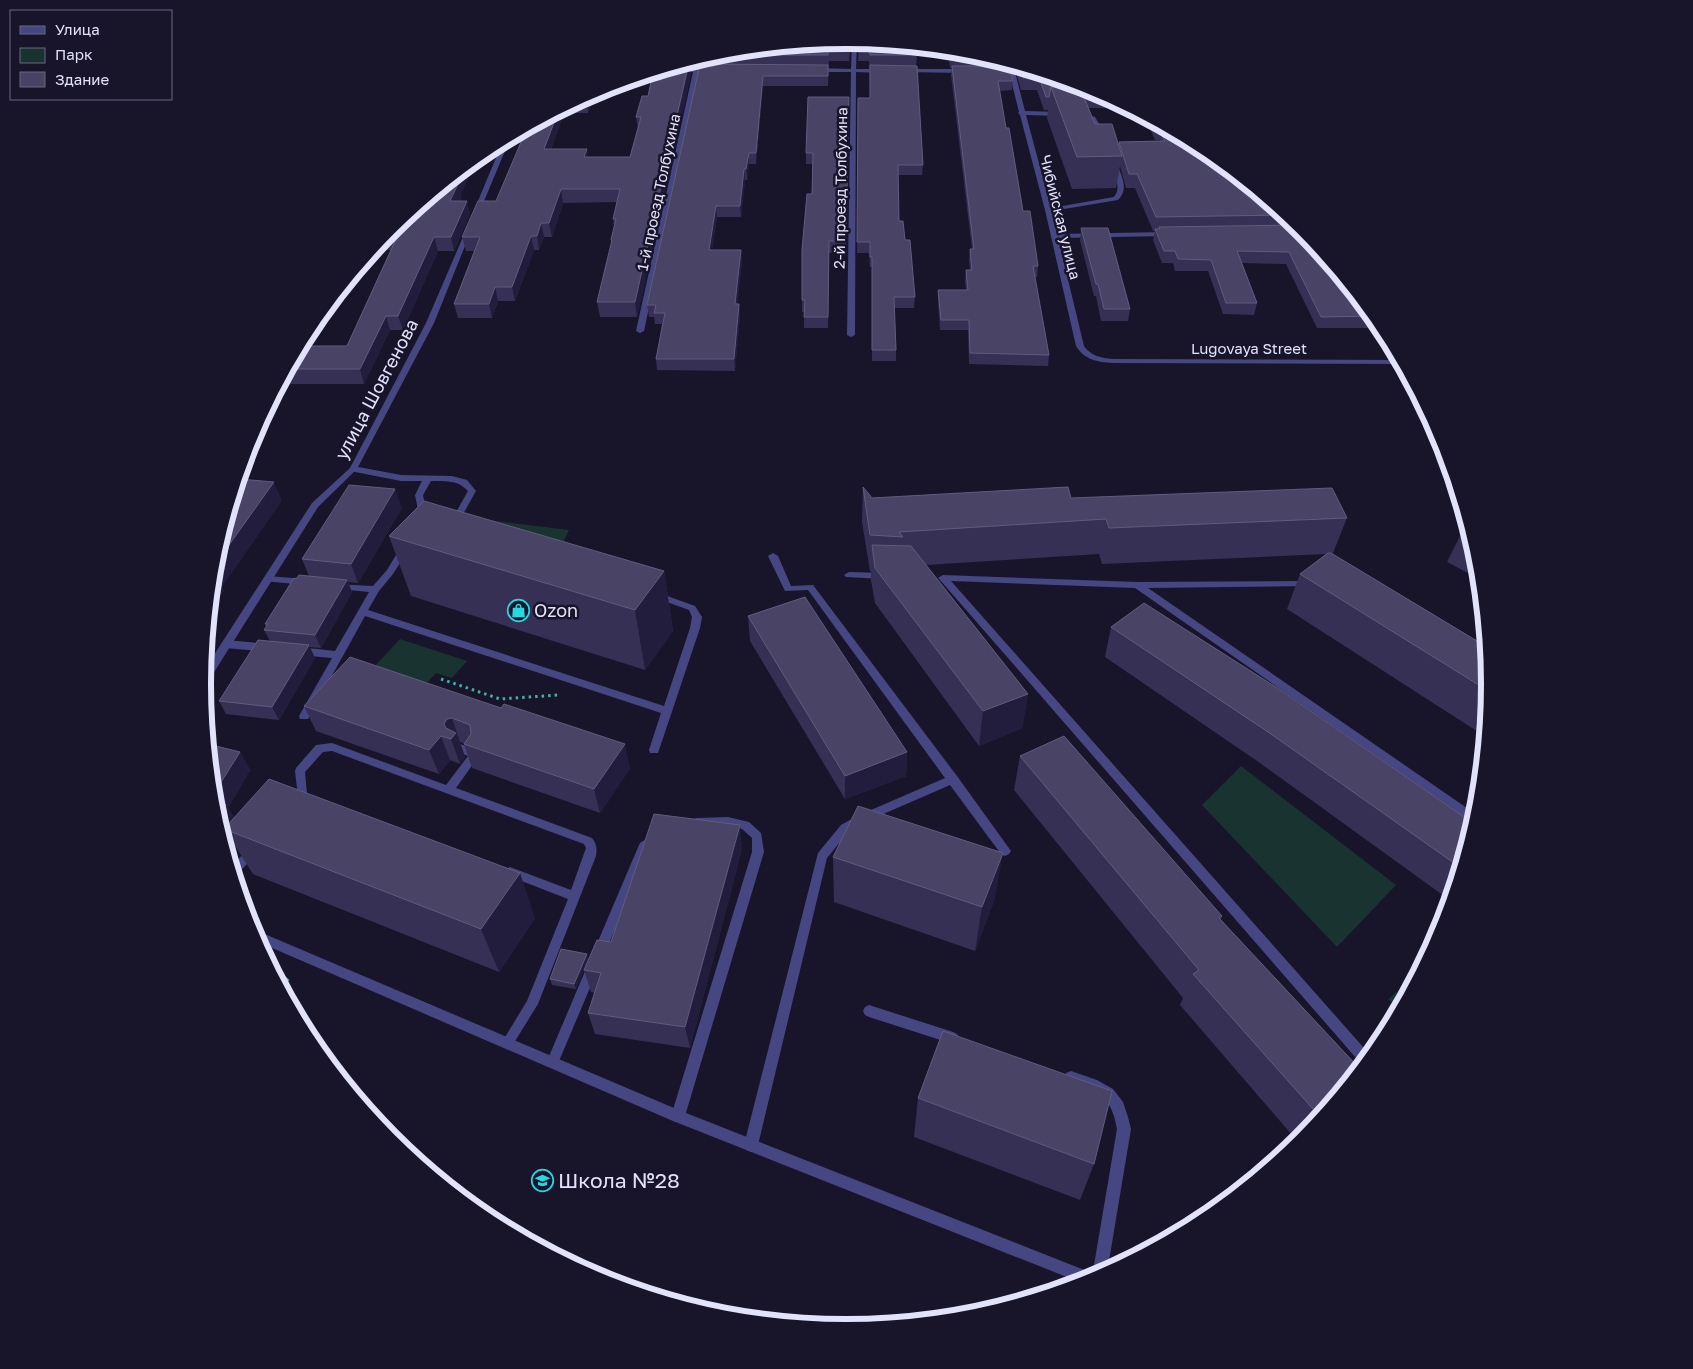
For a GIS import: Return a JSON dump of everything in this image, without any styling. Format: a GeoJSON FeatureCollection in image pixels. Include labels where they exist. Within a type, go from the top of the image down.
{"type":"FeatureCollection","features":[{"type":"Feature","properties":{"kind":"street","name":"2-й проезд Толбухина"},"geometry":{"type":"LineString","coordinates":[[851,335],[854,49]]}},
{"type":"Feature","properties":{"kind":"street","name":"1-й проезд Толбухина"},"geometry":{"type":"LineString","coordinates":[[640,331],[698,66]]}},
{"type":"Feature","properties":{"kind":"street"},"geometry":{"type":"LineString","coordinates":[[682,70],[717,70]]}},
{"type":"Feature","properties":{"kind":"street"},"geometry":{"type":"LineString","coordinates":[[805,70],[972,71]]}},
{"type":"Feature","properties":{"kind":"street"},"geometry":{"type":"LineString","coordinates":[[1002,72],[1018,72]]}},
{"type":"Feature","properties":{"kind":"street","name":"Чибийская улица"},"geometry":{"type":"LineString","coordinates":[[1012,72],[1021,113],[1048,210],[1080,346],[1084,354],[1097,359]]}},
{"type":"Feature","properties":{"kind":"street"},"geometry":{"type":"LineString","coordinates":[[1021,113],[1087,116],[1096,121],[1108,144]]}},
{"type":"Feature","properties":{"kind":"street","name":"улица Шовгенова"},"geometry":{"type":"LineString","coordinates":[[211,667],[315,505],[353,469],[430,323],[502,150]]}},
{"type":"Feature","properties":{"kind":"street"},"geometry":{"type":"LineString","coordinates":[[1048,210],[1110,201],[1121,195],[1122,190],[1111,153]]}},
{"type":"Feature","properties":{"kind":"street"},"geometry":{"type":"LineString","coordinates":[[1054,236],[1170,234]]}},
{"type":"Feature","properties":{"kind":"street","name":"Lugovaya Street"},"geometry":{"type":"LineString","coordinates":[[1097,359],[1113,361],[1394,362]]}},
{"type":"Feature","properties":{"kind":"street"},"geometry":{"type":"LineString","coordinates":[[353,469],[401,478],[452,479],[464,482],[472,491],[455,522],[452,530],[455,534]]}},
{"type":"Feature","properties":{"kind":"street"},"geometry":{"type":"LineString","coordinates":[[304,716],[375,589],[390,572],[422,515],[420,495],[428,478]]}},
{"type":"Feature","properties":{"kind":"street"},"geometry":{"type":"LineString","coordinates":[[773,556],[788,589],[810,587],[1005,851]]}},
{"type":"Feature","properties":{"kind":"street"},"geometry":{"type":"LineString","coordinates":[[849,575],[896,576]]}},
{"type":"Feature","properties":{"kind":"street"},"geometry":{"type":"LineString","coordinates":[[1316,583],[1137,585],[938,578],[1362,1056]]}},
{"type":"Feature","properties":{"kind":"street"},"geometry":{"type":"LineString","coordinates":[[268,579],[375,589]]}},
{"type":"Feature","properties":{"kind":"street"},"geometry":{"type":"LineString","coordinates":[[1137,585],[1469,815]]}},
{"type":"Feature","properties":{"kind":"street"},"geometry":{"type":"LineString","coordinates":[[644,592],[682,603],[692,608],[697,617],[696,628],[654,750]]}},
{"type":"Feature","properties":{"kind":"street"},"geometry":{"type":"LineString","coordinates":[[362,612],[667,711]]}},
{"type":"Feature","properties":{"kind":"street"},"geometry":{"type":"LineString","coordinates":[[226,644],[338,655]]}},
{"type":"Feature","properties":{"kind":"street"},"geometry":{"type":"LineString","coordinates":[[303,798],[300,771],[315,752],[326,746],[588,841],[592,847],[590,856],[532,1004],[508,1042]]}},
{"type":"Feature","properties":{"kind":"street"},"geometry":{"type":"LineString","coordinates":[[448,789],[473,757],[473,753],[460,748]]}},
{"type":"Feature","properties":{"kind":"street"},"geometry":{"type":"LineString","coordinates":[[752,1145],[822,856],[845,828],[861,819],[953,779]]}},
{"type":"Feature","properties":{"kind":"street"},"geometry":{"type":"LineString","coordinates":[[678,1116],[758,852],[757,836],[745,825],[728,821],[686,822]]}},
{"type":"Feature","properties":{"kind":"street"},"geometry":{"type":"LineString","coordinates":[[553,1062],[649,837]]}},
{"type":"Feature","properties":{"kind":"street"},"geometry":{"type":"LineString","coordinates":[[238,868],[263,839]]}},
{"type":"Feature","properties":{"kind":"street"},"geometry":{"type":"LineString","coordinates":[[502,869],[574,896]]}},
{"type":"Feature","properties":{"kind":"street"},"geometry":{"type":"LineString","coordinates":[[264,939],[678,1116],[1081,1276]]}},
{"type":"Feature","properties":{"kind":"street"},"geometry":{"type":"LineString","coordinates":[[869,1011],[963,1042]]}},
{"type":"Feature","properties":{"kind":"street"},"geometry":{"type":"LineString","coordinates":[[1058,1072],[1095,1085],[1112,1095],[1122,1111],[1124,1129],[1101,1267]]}},
{"type":"Feature","properties":{"kind":"path"},"geometry":{"type":"LineString","coordinates":[[441,679],[500,699],[580,694],[587,685]]}},
{"type":"Feature","properties":{"kind":"path"},"geometry":{"type":"LineString","coordinates":[[285,982],[288,978]]}},
{"type":"Feature","properties":{"kind":"green space"},"geometry":{"type":"Polygon","coordinates":[[[488,520],[569,530],[563,543],[485,524],[488,520]]]}},
{"type":"Feature","properties":{"kind":"green space"},"geometry":{"type":"Polygon","coordinates":[[[400,639],[467,661],[452,678],[436,673],[425,685],[373,668],[400,639]]]}},
{"type":"Feature","properties":{"kind":"green space"},"geometry":{"type":"Polygon","coordinates":[[[1241,766],[1396,885],[1337,947],[1202,805],[1241,766]]]}},
{"type":"Feature","properties":{"kind":"green space"},"geometry":{"type":"Polygon","coordinates":[[[1407,984],[1395,1005],[1388,999],[1407,984]]]}},
{"type":"Feature","properties":{"kind":"building"},"geometry":{"type":"Polygon","coordinates":[[[828,49],[828,55],[758,55],[828,49]]]}},
{"type":"Feature","properties":{"kind":"building"},"geometry":{"type":"Polygon","coordinates":[[[869,50],[917,53],[917,55],[870,55],[869,50]]]}},
{"type":"Feature","properties":{"kind":"building"},"geometry":{"type":"Polygon","coordinates":[[[708,64],[828,65],[828,76],[763,76],[756,153],[749,153],[746,169],[744,169],[740,206],[716,206],[709,250],[741,250],[735,304],[739,304],[734,359],[656,359],[665,313],[654,313],[656,305],[647,305],[700,66],[708,64]]]}},
{"type":"Feature","properties":{"kind":"building"},"geometry":{"type":"Polygon","coordinates":[[[870,65],[917,66],[923,165],[898,165],[899,221],[903,221],[905,240],[910,240],[915,297],[894,297],[896,350],[872,350],[872,257],[870,257],[870,242],[857,242],[858,98],[870,98],[870,65]]]}},
{"type":"Feature","properties":{"kind":"building"},"geometry":{"type":"Polygon","coordinates":[[[952,66],[993,66],[1010,70],[1013,81],[998,81],[1006,128],[1009,128],[1023,211],[1030,211],[1038,266],[1033,266],[1049,355],[970,353],[969,320],[941,320],[938,290],[968,290],[966,270],[972,270],[970,249],[974,249],[952,66]]]}},
{"type":"Feature","properties":{"kind":"building"},"geometry":{"type":"Polygon","coordinates":[[[687,69],[635,302],[597,302],[612,240],[616,219],[613,219],[620,189],[561,189],[549,223],[541,223],[537,236],[531,236],[512,287],[495,287],[489,304],[454,304],[480,237],[462,237],[478,201],[496,201],[523,138],[555,119],[544,149],[587,149],[584,157],[630,157],[641,117],[636,117],[642,96],[648,96],[652,79],[687,69]]]}},
{"type":"Feature","properties":{"kind":"building"},"geometry":{"type":"Polygon","coordinates":[[[1022,73],[1035,77],[1023,78],[1022,73]]]}},
{"type":"Feature","properties":{"kind":"building"},"geometry":{"type":"Polygon","coordinates":[[[1040,79],[1065,87],[1051,87],[1049,97],[1046,97],[1040,79]]]}},
{"type":"Feature","properties":{"kind":"building"},"geometry":{"type":"Polygon","coordinates":[[[1051,87],[1065,87],[1083,94],[1095,124],[1112,124],[1122,156],[1077,157],[1051,87]]]}},
{"type":"Feature","properties":{"kind":"building"},"geometry":{"type":"Polygon","coordinates":[[[808,97],[849,97],[846,241],[829,241],[828,317],[804,317],[805,300],[802,300],[802,250],[807,194],[812,194],[813,153],[806,153],[808,97]]]}},
{"type":"Feature","properties":{"kind":"building"},"geometry":{"type":"Polygon","coordinates":[[[1161,134],[1200,156],[1234,180],[1275,215],[1156,217],[1137,174],[1129,174],[1119,142],[1165,141],[1161,134]]]}},
{"type":"Feature","properties":{"kind":"building"},"geometry":{"type":"Polygon","coordinates":[[[457,182],[456,184],[458,184],[450,201],[467,201],[451,237],[434,237],[398,316],[386,316],[360,369],[295,369],[309,346],[347,346],[397,237],[395,237],[457,182]]]}},
{"type":"Feature","properties":{"kind":"building"},"geometry":{"type":"Polygon","coordinates":[[[1285,225],[1324,265],[1365,316],[1321,317],[1289,252],[1237,251],[1257,303],[1226,303],[1211,260],[1178,259],[1175,251],[1164,251],[1155,229],[1160,229],[1159,227],[1285,225]]]}},
{"type":"Feature","properties":{"kind":"building"},"geometry":{"type":"Polygon","coordinates":[[[1081,228],[1108,228],[1130,309],[1104,309],[1081,228]]]}},
{"type":"Feature","properties":{"kind":"building"},"geometry":{"type":"Polygon","coordinates":[[[244,479],[274,482],[225,550],[244,479]]]}},
{"type":"Feature","properties":{"kind":"building"},"geometry":{"type":"Polygon","coordinates":[[[349,485],[395,489],[351,564],[302,559],[349,485]]]}},
{"type":"Feature","properties":{"kind":"building"},"geometry":{"type":"Polygon","coordinates":[[[863,487],[872,498],[1068,487],[1071,498],[1332,488],[1347,518],[1109,528],[1106,519],[899,532],[903,537],[870,535],[863,487]]]}},
{"type":"Feature","properties":{"kind":"building"},"geometry":{"type":"Polygon","coordinates":[[[424,501],[664,571],[635,610],[389,536],[424,501]]]}},
{"type":"Feature","properties":{"kind":"building"},"geometry":{"type":"Polygon","coordinates":[[[872,545],[911,546],[1028,694],[983,711],[875,568],[872,545]]]}},
{"type":"Feature","properties":{"kind":"building"},"geometry":{"type":"Polygon","coordinates":[[[1328,553],[1331,553],[1481,643],[1482,687],[1300,574],[1328,553]]]}},
{"type":"Feature","properties":{"kind":"building"},"geometry":{"type":"Polygon","coordinates":[[[299,575],[347,580],[315,635],[264,630],[268,624],[265,624],[294,578],[296,579],[299,575]]]}},
{"type":"Feature","properties":{"kind":"building"},"geometry":{"type":"Polygon","coordinates":[[[805,597],[907,752],[845,776],[748,616],[805,597]]]}},
{"type":"Feature","properties":{"kind":"building"},"geometry":{"type":"Polygon","coordinates":[[[1144,603],[1282,691],[1468,820],[1456,865],[1271,734],[1111,627],[1144,603]]]}},
{"type":"Feature","properties":{"kind":"building"},"geometry":{"type":"Polygon","coordinates":[[[258,640],[309,645],[272,707],[219,701],[258,640]]]}},
{"type":"Feature","properties":{"kind":"building"},"geometry":{"type":"Polygon","coordinates":[[[350,657],[501,708],[504,704],[625,744],[594,789],[464,744],[471,734],[470,725],[452,718],[447,719],[444,724],[446,728],[456,733],[451,739],[441,736],[429,750],[304,706],[350,657]]]}},
{"type":"Feature","properties":{"kind":"building"},"geometry":{"type":"Polygon","coordinates":[[[1064,736],[1222,916],[1219,918],[1356,1065],[1316,1112],[1193,974],[1199,970],[1020,756],[1064,736]]]}},
{"type":"Feature","properties":{"kind":"building"},"geometry":{"type":"Polygon","coordinates":[[[214,745],[240,752],[219,785],[214,745]]]}},
{"type":"Feature","properties":{"kind":"building"},"geometry":{"type":"Polygon","coordinates":[[[269,779],[520,873],[481,929],[228,830],[227,826],[269,779]]]}},
{"type":"Feature","properties":{"kind":"building"},"geometry":{"type":"Polygon","coordinates":[[[858,806],[1003,853],[982,907],[833,857],[858,806]]]}},
{"type":"Feature","properties":{"kind":"building"},"geometry":{"type":"Polygon","coordinates":[[[654,814],[740,825],[685,1027],[588,1013],[601,973],[584,970],[597,940],[611,942],[654,814]]]}},
{"type":"Feature","properties":{"kind":"building"},"geometry":{"type":"Polygon","coordinates":[[[561,949],[587,954],[574,984],[550,979],[561,949]]]}},
{"type":"Feature","properties":{"kind":"building"},"geometry":{"type":"Polygon","coordinates":[[[943,1031],[1112,1091],[1094,1164],[918,1098],[943,1031]]]}},
{"type":"Feature","properties":{"kind":"place","name":"Ozon"},"geometry":{"type":"Point","coordinates":[518,610]}},
{"type":"Feature","properties":{"kind":"place","name":"Школа №28"},"geometry":{"type":"Point","coordinates":[542,1180]}}]}
